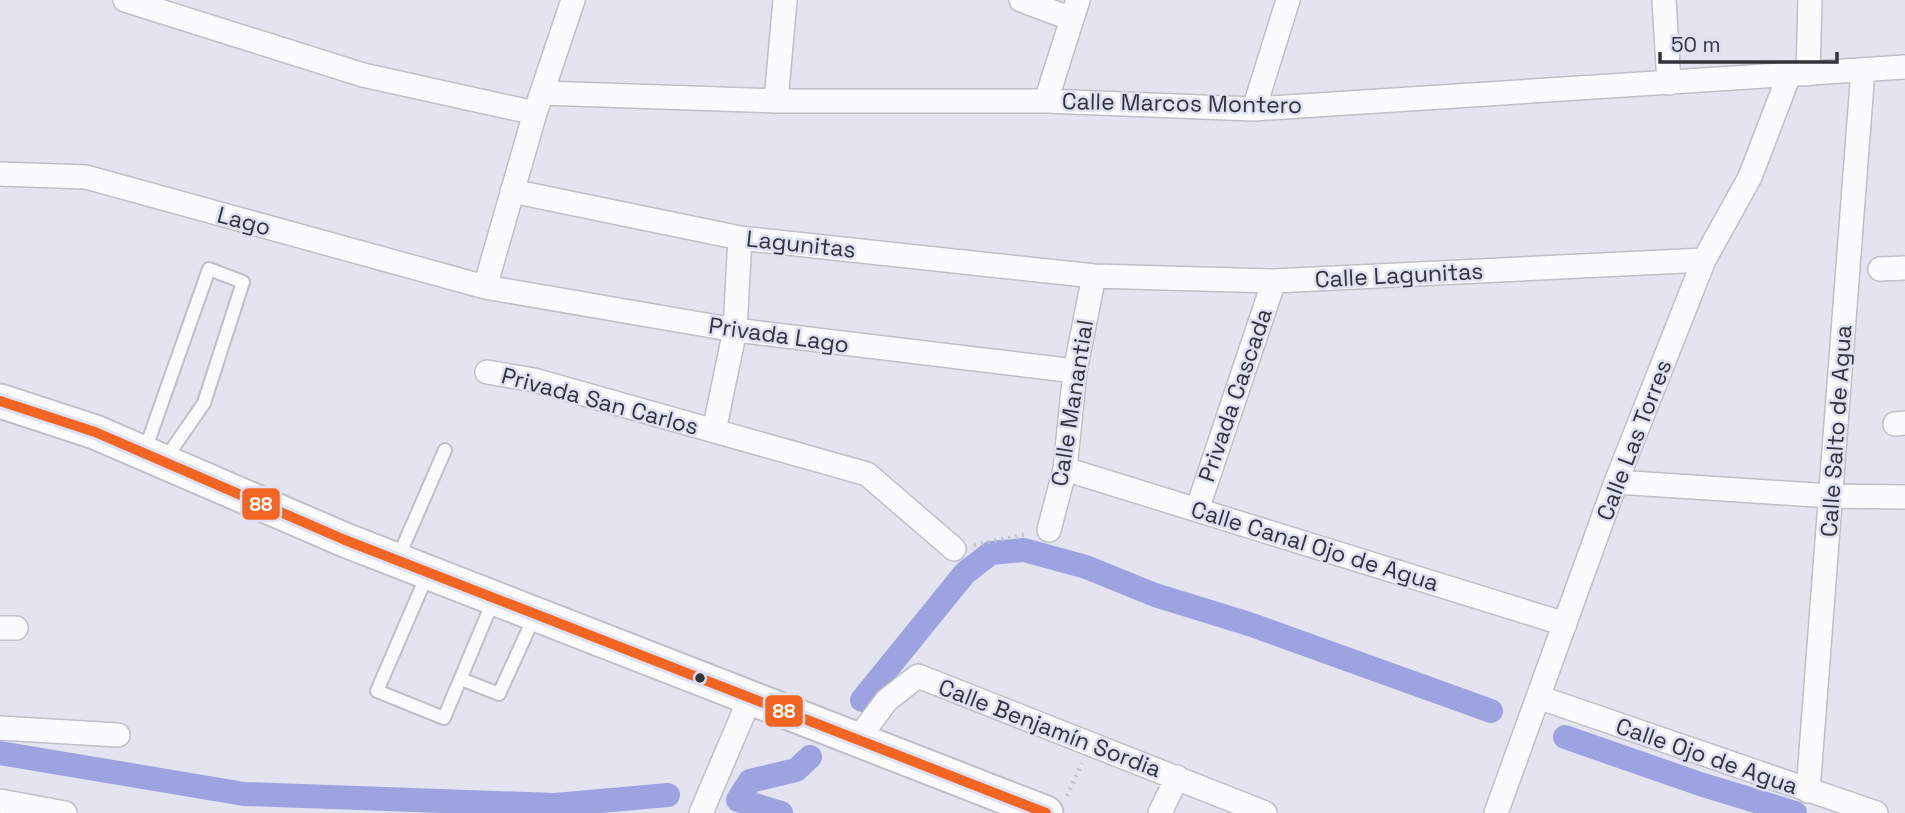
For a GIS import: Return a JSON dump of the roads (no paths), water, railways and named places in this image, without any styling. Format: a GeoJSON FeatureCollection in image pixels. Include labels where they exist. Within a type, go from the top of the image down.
{"type":"FeatureCollection","features":[{"type":"Feature","properties":{"kind":"main road"},"geometry":{"type":"LineString","coordinates":[[0,401],[95,432],[397,561],[857,740],[1055,807]]}},
{"type":"Feature","properties":{"kind":"street","name":"Calle Marcos Montero"},"geometry":{"type":"LineString","coordinates":[[125,0],[363,75],[539,103],[1046,101],[1254,109],[1905,67]]}},
{"type":"Feature","properties":{"kind":"street"},"geometry":{"type":"LineString","coordinates":[[485,287],[512,191],[573,0]]}},
{"type":"Feature","properties":{"kind":"street"},"geometry":{"type":"LineString","coordinates":[[776,101],[785,0]]}},
{"type":"Feature","properties":{"kind":"street"},"geometry":{"type":"LineString","coordinates":[[1021,0],[1075,9],[1046,101]]}},
{"type":"Feature","properties":{"kind":"street"},"geometry":{"type":"LineString","coordinates":[[1254,109],[1288,0]]}},
{"type":"Feature","properties":{"kind":"street"},"geometry":{"type":"LineString","coordinates":[[1664,0],[1669,83]]}},
{"type":"Feature","properties":{"kind":"street","name":"Calle Las Torres"},"geometry":{"type":"LineString","coordinates":[[1496,813],[1616,482],[1704,260],[1750,177],[1799,74],[1810,0]]}},
{"type":"Feature","properties":{"kind":"street","name":"Calle Salto de Agua"},"geometry":{"type":"LineString","coordinates":[[1808,791],[1863,71]]}},
{"type":"Feature","properties":{"kind":"street","name":"Lago"},"geometry":{"type":"LineString","coordinates":[[0,173],[86,177],[485,287]]}},
{"type":"Feature","properties":{"kind":"street","name":"Lagunitas"},"geometry":{"type":"LineString","coordinates":[[512,191],[740,238],[1094,276]]}},
{"type":"Feature","properties":{"kind":"street","name":"Privada San Carlos"},"geometry":{"type":"LineString","coordinates":[[714,431],[735,330],[740,238]]}},
{"type":"Feature","properties":{"kind":"street","name":"Calle Lagunitas"},"geometry":{"type":"LineString","coordinates":[[1094,276],[1274,281],[1704,260]]}},
{"type":"Feature","properties":{"kind":"street"},"geometry":{"type":"LineString","coordinates":[[1880,269],[1905,268]]}},
{"type":"Feature","properties":{"kind":"street","name":"Calle Manantial"},"geometry":{"type":"LineString","coordinates":[[1049,530],[1065,469],[1075,371],[1094,276]]}},
{"type":"Feature","properties":{"kind":"street","name":"Privada Cascada"},"geometry":{"type":"LineString","coordinates":[[1197,510],[1274,281]]}},
{"type":"Feature","properties":{"kind":"street","name":"Privada Lago"},"geometry":{"type":"LineString","coordinates":[[485,287],[735,330],[1075,371]]}},
{"type":"Feature","properties":{"kind":"street","name":"Privada San Carlos"},"geometry":{"type":"LineString","coordinates":[[487,372],[534,380],[867,474],[954,549]]}},
{"type":"Feature","properties":{"kind":"street","name":"Calle Canal Ojo de Agua"},"geometry":{"type":"LineString","coordinates":[[1065,469],[1565,624]]}},
{"type":"Feature","properties":{"kind":"street"},"geometry":{"type":"LineString","coordinates":[[1616,482],[1830,496],[1905,497]]}},
{"type":"Feature","properties":{"kind":"street","name":"Calle Benjamín Sordia"},"geometry":{"type":"LineString","coordinates":[[857,740],[887,699],[918,676],[1265,813]]}},
{"type":"Feature","properties":{"kind":"street","name":"Calle Ojo de Agua"},"geometry":{"type":"LineString","coordinates":[[1538,697],[1876,813]]}},
{"type":"Feature","properties":{"kind":"street"},"geometry":{"type":"LineString","coordinates":[[701,813],[750,698]]}},
{"type":"Feature","properties":{"kind":"street"},"geometry":{"type":"LineString","coordinates":[[0,728],[118,736]]}},
{"type":"Feature","properties":{"kind":"street"},"geometry":{"type":"LineString","coordinates":[[1160,813],[1177,776]]}},
{"type":"Feature","properties":{"kind":"street"},"geometry":{"type":"LineString","coordinates":[[0,801],[65,813]]}},
{"type":"Feature","properties":{"kind":"lane"},"geometry":{"type":"LineString","coordinates":[[209,269],[243,282],[204,403],[154,458],[209,269]]}},
{"type":"Feature","properties":{"kind":"lane"},"geometry":{"type":"LineString","coordinates":[[397,561],[445,450]]}},
{"type":"Feature","properties":{"kind":"lane"},"geometry":{"type":"LineString","coordinates":[[428,572],[377,691],[444,718],[494,598]]}},
{"type":"Feature","properties":{"kind":"lane"},"geometry":{"type":"LineString","coordinates":[[461,679],[499,694],[535,614]]}},
{"type":"Feature","properties":{"kind":"waterway"},"geometry":{"type":"LineString","coordinates":[[862,700],[965,573],[991,553],[1024,550],[1086,567],[1155,595],[1249,624],[1491,711]]}},
{"type":"Feature","properties":{"kind":"waterway"},"geometry":{"type":"LineString","coordinates":[[1565,737],[1700,784],[1795,813]]}},
{"type":"Feature","properties":{"kind":"waterway"},"geometry":{"type":"LineString","coordinates":[[0,753],[244,794],[555,805],[668,795]]}},
{"type":"Feature","properties":{"kind":"waterway"},"geometry":{"type":"LineString","coordinates":[[781,813],[738,800],[750,781],[796,770],[810,757]]}}]}
